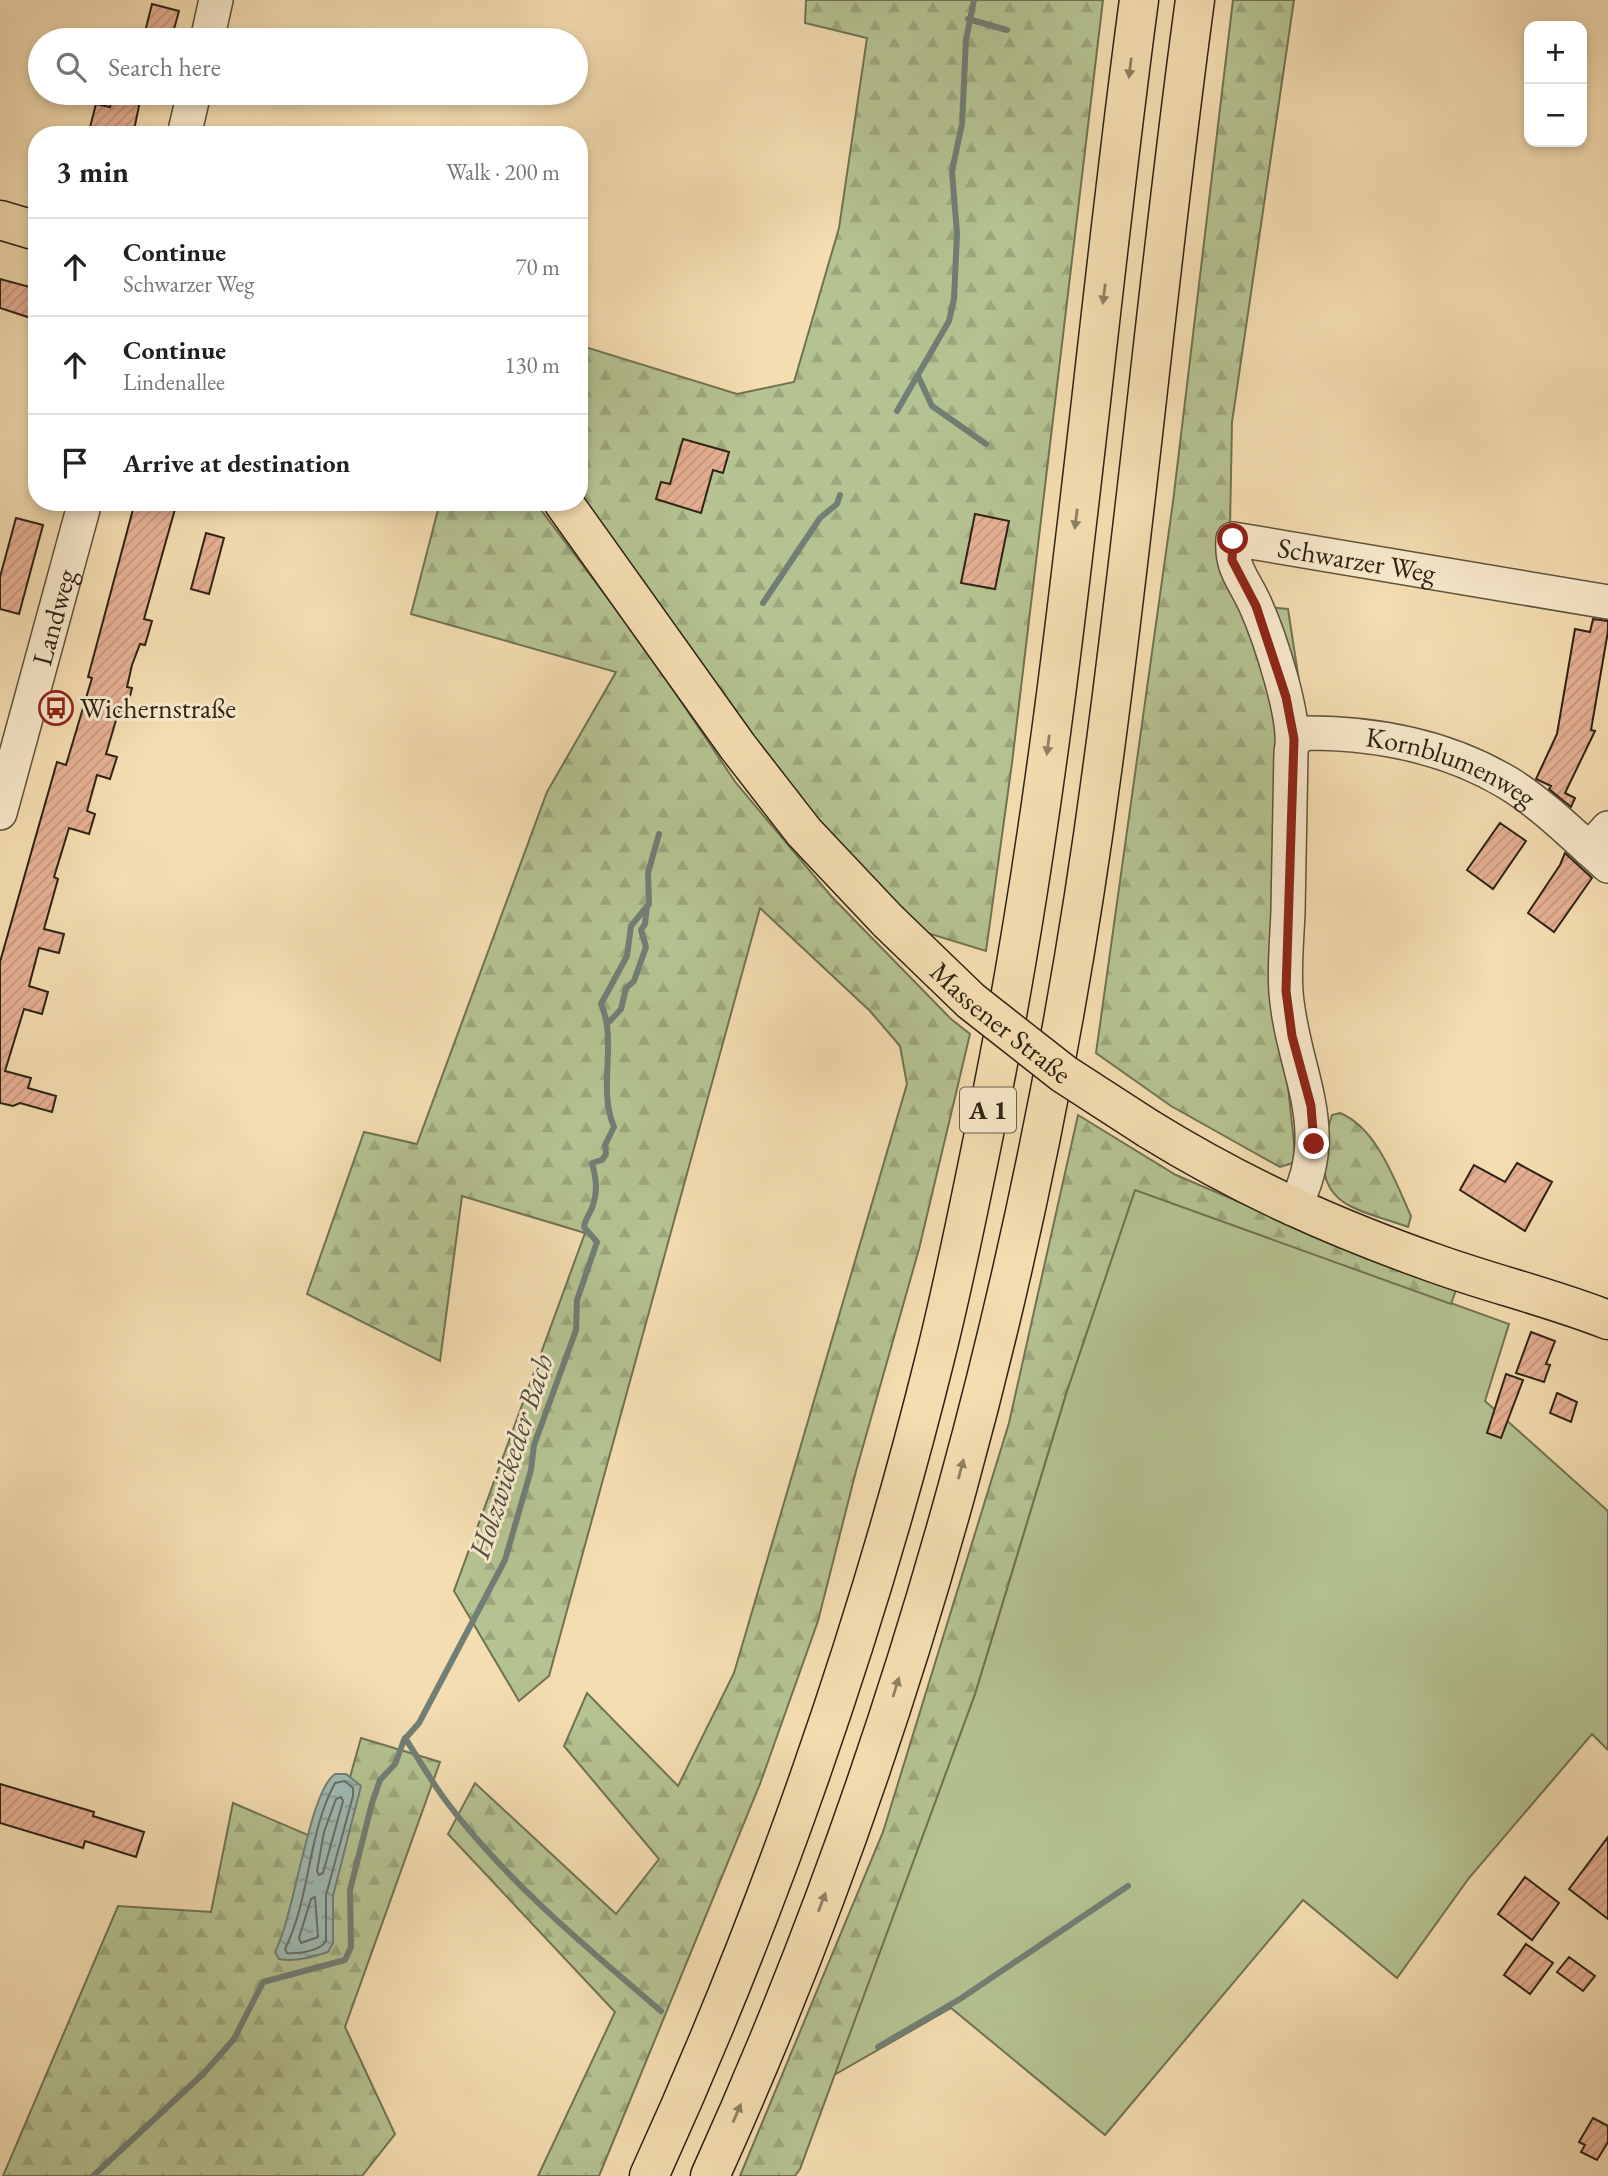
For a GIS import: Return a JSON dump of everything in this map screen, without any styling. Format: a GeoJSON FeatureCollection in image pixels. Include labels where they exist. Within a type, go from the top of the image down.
{"type":"FeatureCollection","features":[{"type":"Feature","properties":{"kind":"main road","name":"A 1"},"geometry":{"type":"LineString","coordinates":[[649,2176],[728,1992],[823,1736],[880,1553],[935,1358],[993,1090],[1046,761],[1139,0]]}},
{"type":"Feature","properties":{"kind":"main road","name":"A 1"},"geometry":{"type":"LineString","coordinates":[[710,2176],[802,1953],[880,1738],[944,1531],[988,1370],[1048,1101],[1102,774],[1195,0]]}},
{"type":"Feature","properties":{"kind":"main road"},"geometry":{"type":"LineString","coordinates":[[0,220],[28,228]]}},
{"type":"Feature","properties":{"kind":"main road","name":"Massener Straße"},"geometry":{"type":"LineString","coordinates":[[569,511],[738,747],[804,832],[888,921],[971,1001],[1064,1074],[1205,1164],[1293,1209],[1437,1264],[1608,1320]]}},
{"type":"Feature","properties":{"kind":"street"},"geometry":{"type":"LineString","coordinates":[[210,28],[216,0]]}},
{"type":"Feature","properties":{"kind":"street"},"geometry":{"type":"LineString","coordinates":[[186,126],[191,105]]}},
{"type":"Feature","properties":{"kind":"street","name":"Landweg"},"geometry":{"type":"LineString","coordinates":[[0,813],[83,511]]}},
{"type":"Feature","properties":{"kind":"street","name":"Schwarzer Weg"},"geometry":{"type":"LineString","coordinates":[[1294,739],[1286,697],[1256,606],[1232,560],[1233,539],[1608,602]]}},
{"type":"Feature","properties":{"kind":"street","name":"Kornblumenweg"},"geometry":{"type":"LineString","coordinates":[[1294,739],[1307,733],[1362,736],[1399,740],[1454,755],[1510,784],[1602,848]]}},
{"type":"Feature","properties":{"kind":"street"},"geometry":{"type":"LineString","coordinates":[[1293,1209],[1302,1193],[1314,1144],[1311,1106],[1292,1036],[1286,991],[1294,739]]}},
{"type":"Feature","properties":{"kind":"green space"},"geometry":{"type":"Polygon","coordinates":[[[806,0],[1103,0],[1012,763],[986,951],[888,921],[586,511],[588,511],[588,348],[737,394],[794,382],[839,228],[867,38],[805,23],[806,0]]]}},
{"type":"Feature","properties":{"kind":"green space"},"geometry":{"type":"Polygon","coordinates":[[[1233,0],[1294,0],[1232,422],[1230,528],[1256,606],[1288,609],[1307,733],[1277,982],[1296,1162],[1280,1167],[1171,1106],[1096,1053],[1173,502],[1233,0]]]}},
{"type":"Feature","properties":{"kind":"green space"},"geometry":{"type":"Polygon","coordinates":[[[438,511],[542,511],[643,645],[736,783],[831,896],[951,1019],[970,1034],[919,1249],[856,1471],[818,1621],[760,1784],[599,2176],[538,2176],[615,2012],[448,1834],[475,1783],[616,1914],[659,1859],[564,1746],[587,1693],[678,1786],[734,1673],[907,1084],[900,1046],[870,1011],[760,908],[549,1676],[519,1701],[454,1591],[585,1233],[462,1196],[440,1361],[307,1294],[364,1132],[417,1144],[547,792],[616,672],[411,614],[438,511]]]}},
{"type":"Feature","properties":{"kind":"green space"},"geometry":{"type":"Polygon","coordinates":[[[1340,1113],[1353,1120],[1375,1143],[1411,1216],[1408,1227],[1356,1209],[1342,1201],[1327,1182],[1323,1160],[1326,1137],[1332,1115],[1340,1113]]]}},
{"type":"Feature","properties":{"kind":"green space"},"geometry":{"type":"Polygon","coordinates":[[[1078,1115],[1176,1175],[1293,1225],[1458,1284],[1451,1304],[1135,1190],[1066,1394],[975,1694],[800,2169],[795,2176],[740,2176],[883,1832],[1009,1423],[1078,1115]]]}},
{"type":"Feature","properties":{"kind":"green space"},"geometry":{"type":"Polygon","coordinates":[[[1135,1189],[1509,1324],[1485,1401],[1608,1511],[1608,1750],[1592,1734],[1469,1878],[1397,1978],[1303,1900],[1105,2135],[951,2008],[834,2075],[975,1694],[1066,1394],[1135,1189]]]}},
{"type":"Feature","properties":{"kind":"green space"},"geometry":{"type":"Polygon","coordinates":[[[361,1738],[440,1762],[345,2027],[395,2134],[362,2176],[3,2176],[118,1906],[211,1912],[233,1803],[331,1845],[361,1738]]]}},
{"type":"Feature","properties":{"kind":"water"},"geometry":{"type":"Polygon","coordinates":[[[335,1774],[346,1774],[361,1786],[333,1896],[333,1943],[328,1952],[322,1954],[298,1959],[279,1959],[275,1952],[289,1911],[317,1804],[335,1774]]]}},
{"type":"Feature","properties":{"kind":"building"},"geometry":{"type":"Polygon","coordinates":[[[152,4],[179,11],[174,28],[146,28],[152,4]]]}},
{"type":"Feature","properties":{"kind":"building"},"geometry":{"type":"Polygon","coordinates":[[[96,105],[139,105],[135,126],[90,126],[96,105]]]}},
{"type":"Feature","properties":{"kind":"building"},"geometry":{"type":"Polygon","coordinates":[[[0,279],[28,287],[28,317],[0,308],[0,279]]]}},
{"type":"Feature","properties":{"kind":"building"},"geometry":{"type":"Polygon","coordinates":[[[683,439],[729,452],[723,473],[713,470],[701,513],[656,499],[661,482],[670,484],[683,439]]]}},
{"type":"Feature","properties":{"kind":"building"},"geometry":{"type":"Polygon","coordinates":[[[133,511],[174,511],[144,619],[152,621],[145,645],[140,644],[132,665],[127,687],[132,688],[129,700],[125,712],[119,710],[106,754],[117,757],[110,779],[97,775],[87,811],[95,814],[89,834],[69,828],[54,877],[58,879],[44,929],[64,934],[59,953],[39,948],[29,986],[48,992],[42,1014],[24,1009],[5,1071],[31,1078],[28,1088],[56,1096],[52,1112],[20,1103],[13,1106],[0,1103],[0,962],[57,762],[66,765],[92,678],[88,677],[133,511]]]}},
{"type":"Feature","properties":{"kind":"building"},"geometry":{"type":"Polygon","coordinates":[[[975,514],[1009,521],[995,589],[961,583],[975,514]]]}},
{"type":"Feature","properties":{"kind":"building"},"geometry":{"type":"Polygon","coordinates":[[[16,518],[43,525],[19,614],[0,609],[0,577],[16,518]]]}},
{"type":"Feature","properties":{"kind":"building"},"geometry":{"type":"Polygon","coordinates":[[[206,533],[224,538],[209,594],[191,589],[206,533]]]}},
{"type":"Feature","properties":{"kind":"building"},"geometry":{"type":"Polygon","coordinates":[[[1593,619],[1608,621],[1608,631],[1591,730],[1595,731],[1565,793],[1575,798],[1571,807],[1549,789],[1551,786],[1536,779],[1557,734],[1575,629],[1590,632],[1593,619]]]}},
{"type":"Feature","properties":{"kind":"building"},"geometry":{"type":"Polygon","coordinates":[[[1500,823],[1526,841],[1493,889],[1467,870],[1500,823]]]}},
{"type":"Feature","properties":{"kind":"building"},"geometry":{"type":"Polygon","coordinates":[[[1565,853],[1592,878],[1554,932],[1528,913],[1565,853]]]}},
{"type":"Feature","properties":{"kind":"building"},"geometry":{"type":"Polygon","coordinates":[[[1517,1163],[1552,1182],[1525,1231],[1460,1190],[1474,1165],[1505,1182],[1517,1163]]]}},
{"type":"Feature","properties":{"kind":"building"},"geometry":{"type":"Polygon","coordinates":[[[1531,1332],[1555,1341],[1546,1364],[1550,1365],[1544,1382],[1516,1373],[1531,1332]]]}},
{"type":"Feature","properties":{"kind":"building"},"geometry":{"type":"Polygon","coordinates":[[[1506,1374],[1523,1380],[1501,1438],[1487,1433],[1506,1374]]]}},
{"type":"Feature","properties":{"kind":"building"},"geometry":{"type":"Polygon","coordinates":[[[1557,1393],[1577,1402],[1571,1422],[1550,1413],[1557,1393]]]}},
{"type":"Feature","properties":{"kind":"building"},"geometry":{"type":"Polygon","coordinates":[[[0,1784],[94,1812],[93,1816],[144,1832],[136,1857],[85,1841],[83,1848],[0,1823],[0,1784]]]}},
{"type":"Feature","properties":{"kind":"building"},"geometry":{"type":"Polygon","coordinates":[[[1608,1837],[1608,1919],[1569,1889],[1608,1837]]]}},
{"type":"Feature","properties":{"kind":"building"},"geometry":{"type":"Polygon","coordinates":[[[1525,1877],[1559,1903],[1532,1940],[1498,1914],[1525,1877]]]}},
{"type":"Feature","properties":{"kind":"building"},"geometry":{"type":"Polygon","coordinates":[[[1526,1944],[1553,1963],[1530,1994],[1504,1975],[1526,1944]]]}},
{"type":"Feature","properties":{"kind":"building"},"geometry":{"type":"Polygon","coordinates":[[[1569,1957],[1595,1976],[1583,1991],[1557,1972],[1569,1957]]]}},
{"type":"Feature","properties":{"kind":"building"},"geometry":{"type":"Polygon","coordinates":[[[1593,2118],[1608,2126],[1608,2142],[1597,2160],[1581,2152],[1585,2145],[1579,2142],[1593,2118]]]}},
{"type":"Feature","properties":{"kind":"waterway","name":"Holzwickeder Bach"},"geometry":{"type":"LineString","coordinates":[[897,411],[949,321],[954,299],[957,234],[952,171],[962,124],[966,40],[974,0]]}},
{"type":"Feature","properties":{"kind":"waterway"},"geometry":{"type":"LineString","coordinates":[[968,19],[1007,30]]}},
{"type":"Feature","properties":{"kind":"waterway"},"geometry":{"type":"LineString","coordinates":[[918,376],[932,406],[986,444]]}},
{"type":"Feature","properties":{"kind":"waterway","name":"Holzwickeder Bach"},"geometry":{"type":"LineString","coordinates":[[763,603],[820,518],[837,504],[840,495]]}},
{"type":"Feature","properties":{"kind":"waterway","name":"Holzwickeder Bach"},"geometry":{"type":"LineString","coordinates":[[93,2176],[203,2074],[234,2039],[263,1982],[345,1960],[351,1947],[350,1890],[380,1780],[395,1764],[404,1740],[419,1723],[505,1560],[531,1470],[534,1445],[576,1330],[577,1300],[597,1242],[584,1227],[596,1194],[592,1163],[602,1160],[606,1154],[605,1145],[614,1127],[607,1096],[608,1034],[601,1004],[627,956],[631,926],[649,904],[648,873],[659,834]]}},
{"type":"Feature","properties":{"kind":"waterway"},"geometry":{"type":"LineString","coordinates":[[609,1022],[621,1009],[626,988],[634,981],[646,947],[641,930],[645,924],[647,906]]}},
{"type":"Feature","properties":{"kind":"waterway"},"geometry":{"type":"LineString","coordinates":[[405,1738],[446,1801],[520,1886],[661,2011]]}},
{"type":"Feature","properties":{"kind":"waterway"},"geometry":{"type":"LineString","coordinates":[[878,2047],[960,1999],[1128,1886]]}},
{"type":"Feature","properties":{"kind":"place","name":"Wichernstraße"},"geometry":{"type":"Point","coordinates":[56,708]}},
{"type":"Feature","properties":{"kind":"route"},"geometry":{"type":"LineString","coordinates":[[1233,539],[1232,560],[1256,606],[1286,697],[1294,739],[1291,752],[1286,991],[1292,1036],[1311,1106],[1314,1144]]}}]}
